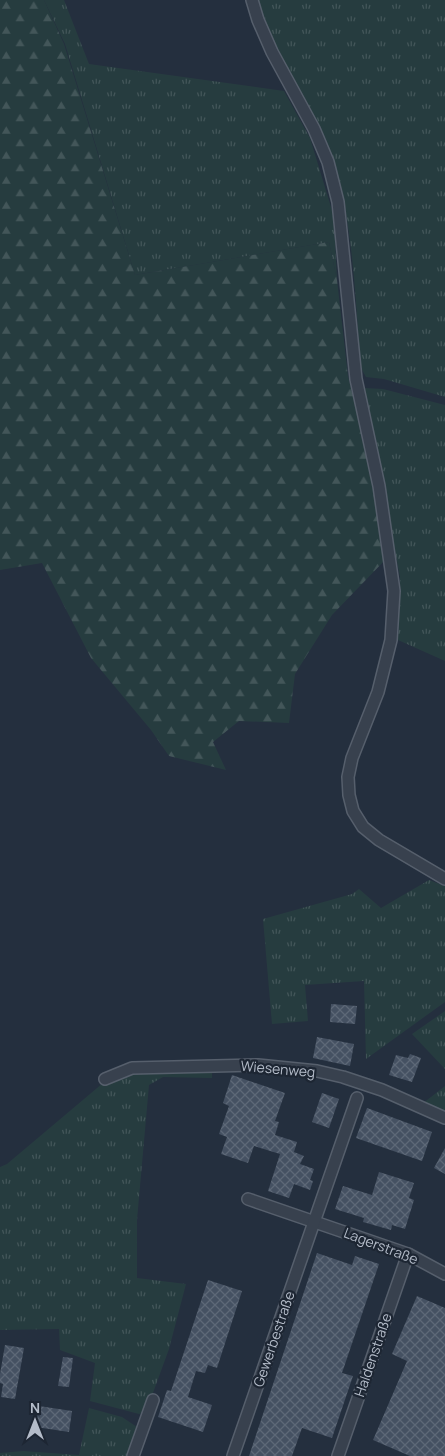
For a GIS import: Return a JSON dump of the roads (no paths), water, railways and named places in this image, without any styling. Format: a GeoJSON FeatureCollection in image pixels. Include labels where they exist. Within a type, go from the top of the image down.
{"type":"FeatureCollection","features":[{"type":"Feature","properties":{"kind":"street"},"geometry":{"type":"LineString","coordinates":[[252,0],[258,20],[272,52],[314,129],[328,162],[338,202],[356,379],[379,486],[394,591],[391,640],[378,692],[352,758],[348,777],[349,795],[353,811],[364,827],[379,840],[445,879]]}},
{"type":"Feature","properties":{"kind":"street","name":"Wiesenweg"},"geometry":{"type":"LineString","coordinates":[[105,1079],[132,1068],[258,1064],[317,1071],[343,1077],[382,1090],[445,1118]]}},
{"type":"Feature","properties":{"kind":"street"},"geometry":{"type":"LineString","coordinates":[[315,1221],[357,1098]]}},
{"type":"Feature","properties":{"kind":"street","name":"Lagerstraße"},"geometry":{"type":"LineString","coordinates":[[248,1199],[408,1254],[445,1274]]}},
{"type":"Feature","properties":{"kind":"street","name":"Gewerbestraße"},"geometry":{"type":"LineString","coordinates":[[233,1456],[315,1221]]}},
{"type":"Feature","properties":{"kind":"street","name":"Haldenstraße"},"geometry":{"type":"LineString","coordinates":[[338,1456],[408,1254]]}},
{"type":"Feature","properties":{"kind":"street"},"geometry":{"type":"LineString","coordinates":[[133,1456],[153,1400]]}}]}
